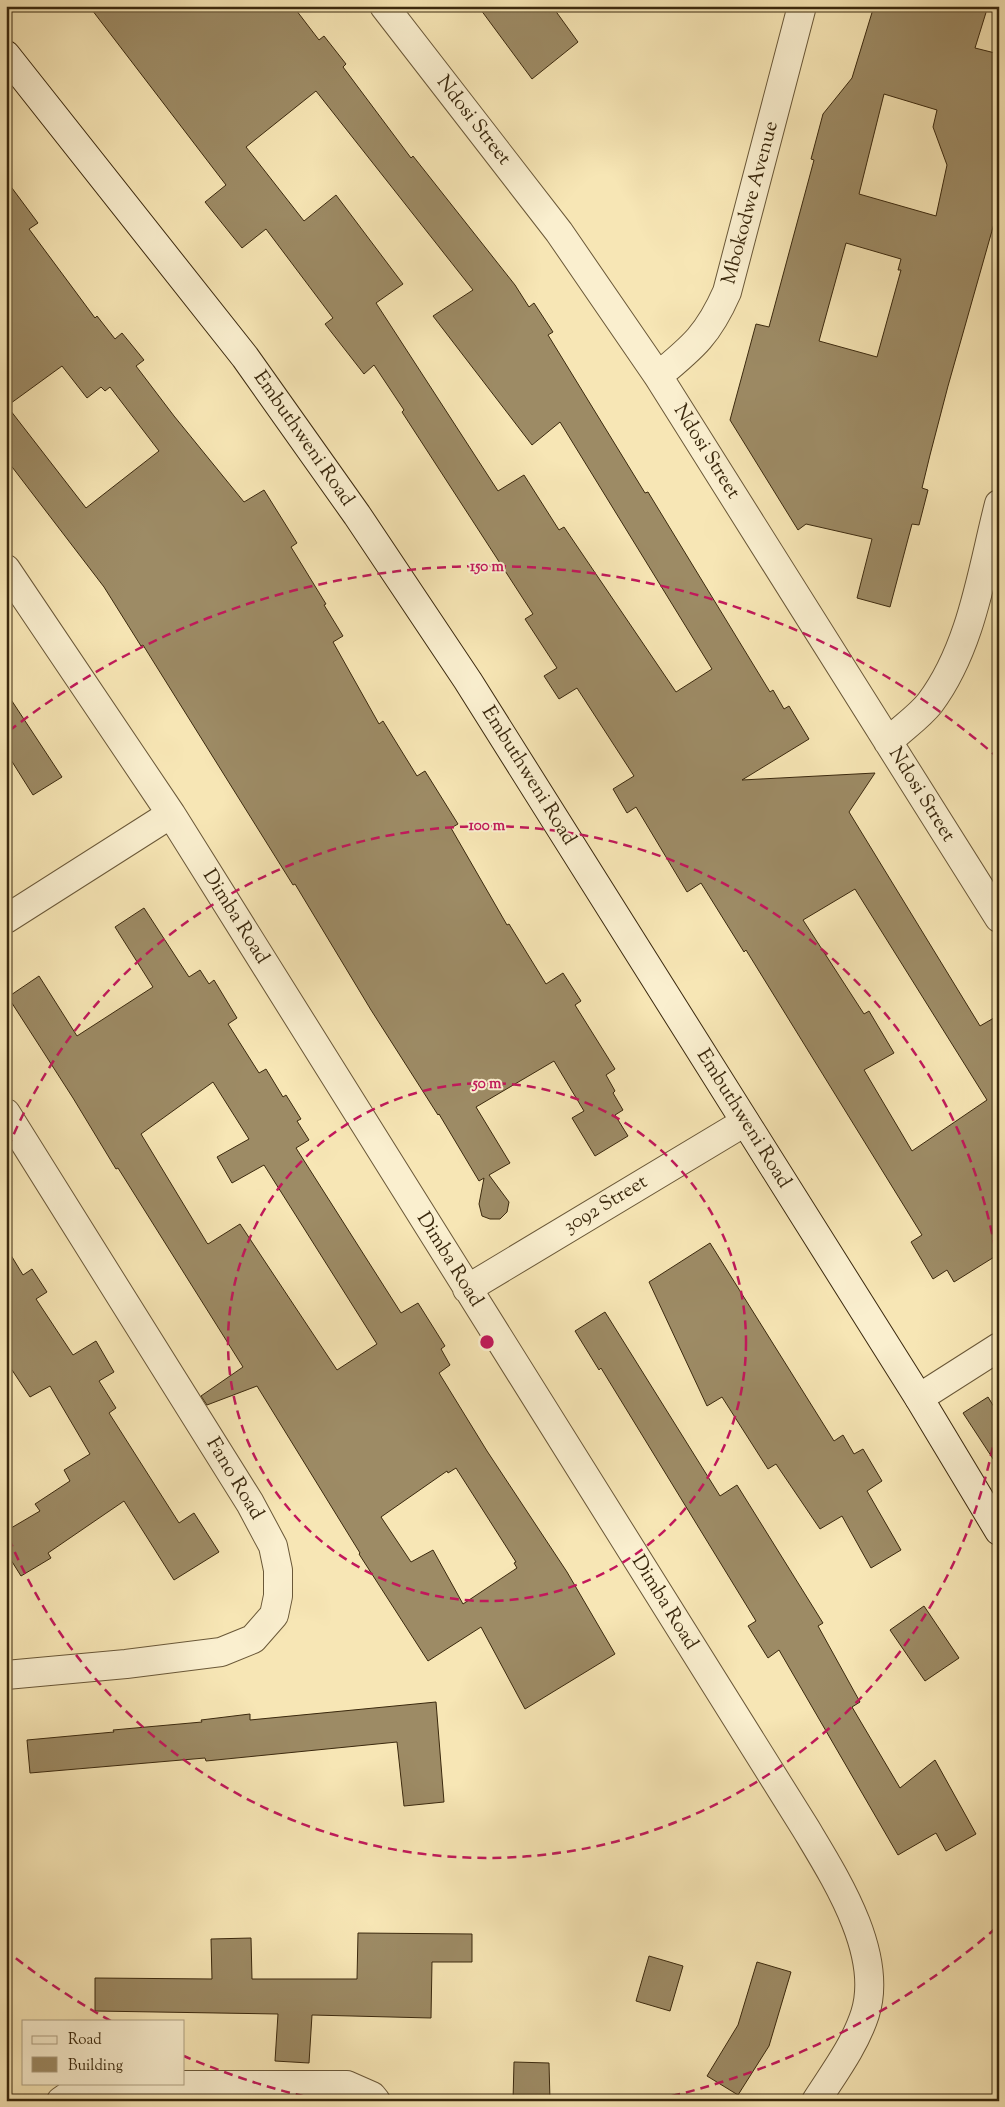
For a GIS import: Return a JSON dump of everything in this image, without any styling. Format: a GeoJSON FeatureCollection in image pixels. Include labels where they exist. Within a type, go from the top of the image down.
{"type":"FeatureCollection","features":[{"type":"Feature","properties":{"kind":"street","name":"Ndosi Street"},"geometry":{"type":"LineString","coordinates":[[384,6],[558,232],[658,376],[999,918]]}},
{"type":"Feature","properties":{"kind":"street","name":"Mbokodwe Avenue"},"geometry":{"type":"LineString","coordinates":[[658,376],[693,347],[706,333],[718,314],[727,292],[802,6]]}},
{"type":"Feature","properties":{"kind":"street","name":"Embuthweni Road"},"geometry":{"type":"LineString","coordinates":[[6,55],[245,357],[357,515],[468,681],[919,1398],[999,1532]]}},
{"type":"Feature","properties":{"kind":"street"},"geometry":{"type":"LineString","coordinates":[[888,742],[929,704],[952,668],[966,636],[999,504]]}},
{"type":"Feature","properties":{"kind":"street","name":"Dimba Road"},"geometry":{"type":"LineString","coordinates":[[6,569],[171,814],[801,1821],[845,1897],[859,1930],[867,1960],[868,1985],[865,2013],[850,2048],[816,2101]]}},
{"type":"Feature","properties":{"kind":"street"},"geometry":{"type":"LineString","coordinates":[[6,919],[171,814]]}},
{"type":"Feature","properties":{"kind":"street","name":"Fano Road"},"geometry":{"type":"LineString","coordinates":[[6,1113],[250,1503],[273,1546],[278,1570],[278,1596],[274,1615],[258,1635],[240,1645],[221,1652],[126,1664],[6,1675]]}},
{"type":"Feature","properties":{"kind":"street","name":"3092 Street"},"geometry":{"type":"LineString","coordinates":[[467,1289],[745,1122]]}},
{"type":"Feature","properties":{"kind":"street"},"geometry":{"type":"LineString","coordinates":[[919,1398],[999,1347]]}},
{"type":"Feature","properties":{"kind":"street"},"geometry":{"type":"LineString","coordinates":[[61,2101],[70,2094],[97,2089],[162,2085],[347,2085],[372,2096],[376,2101]]}},
{"type":"Feature","properties":{"kind":"building"},"geometry":{"type":"Polygon","coordinates":[[[89,6],[293,6],[319,40],[324,36],[346,64],[343,67],[411,158],[413,156],[515,285],[529,307],[534,303],[553,332],[548,335],[645,493],[648,492],[770,692],[773,690],[784,709],[789,706],[809,739],[742,780],[875,773],[849,812],[980,1026],[999,1015],[999,1254],[954,1282],[947,1270],[933,1279],[911,1242],[922,1235],[746,950],[744,952],[701,883],[687,892],[636,807],[627,813],[613,789],[634,776],[577,688],[559,699],[544,676],[557,668],[525,619],[533,614],[402,412],[404,410],[374,365],[364,374],[325,324],[333,318],[266,229],[242,248],[205,202],[226,185],[89,6]],[[316,91],[246,147],[304,221],[336,195],[403,284],[376,303],[498,491],[524,475],[559,530],[564,527],[676,692],[712,669],[560,422],[532,445],[433,316],[473,290],[316,91]],[[855,889],[803,920],[864,1014],[869,1011],[894,1053],[864,1070],[912,1151],[987,1100],[855,889]]]}},
{"type":"Feature","properties":{"kind":"building"},"geometry":{"type":"Polygon","coordinates":[[[478,6],[552,6],[578,42],[532,79],[478,6]]]}},
{"type":"Feature","properties":{"kind":"building"},"geometry":{"type":"Polygon","coordinates":[[[874,6],[988,6],[975,48],[999,54],[999,206],[930,455],[922,488],[928,490],[919,525],[912,524],[890,607],[857,598],[872,539],[806,524],[798,530],[730,420],[756,324],[769,327],[814,160],[811,159],[823,114],[852,78],[874,6]],[[884,94],[859,194],[936,216],[947,165],[933,127],[937,110],[884,94]],[[846,243],[819,341],[877,357],[901,270],[898,270],[901,259],[846,243]]]}},
{"type":"Feature","properties":{"kind":"building"},"geometry":{"type":"Polygon","coordinates":[[[6,180],[38,223],[29,229],[95,318],[97,316],[115,339],[122,333],[144,360],[136,366],[244,502],[264,490],[297,543],[291,547],[343,636],[333,642],[379,724],[383,721],[417,776],[425,771],[458,824],[451,828],[507,925],[509,924],[546,984],[563,973],[581,1001],[575,1005],[615,1069],[606,1075],[615,1091],[613,1093],[623,1110],[615,1115],[628,1136],[595,1156],[572,1118],[584,1111],[554,1061],[476,1107],[510,1163],[489,1175],[509,1202],[507,1212],[500,1219],[490,1219],[482,1216],[479,1204],[484,1178],[479,1181],[439,1114],[371,1010],[295,884],[293,885],[143,645],[141,646],[104,587],[6,459],[6,180]],[[62,366],[7,406],[86,508],[159,451],[110,387],[105,391],[101,387],[87,398],[62,366]]]}},
{"type":"Feature","properties":{"kind":"building"},"geometry":{"type":"Polygon","coordinates":[[[6,692],[62,777],[33,795],[6,752],[6,692]]]}},
{"type":"Feature","properties":{"kind":"building"},"geometry":{"type":"Polygon","coordinates":[[[144,908],[189,977],[200,970],[209,984],[214,980],[237,1018],[228,1024],[259,1073],[266,1069],[283,1097],[286,1095],[301,1119],[297,1121],[309,1140],[296,1148],[401,1313],[418,1303],[445,1346],[441,1349],[450,1365],[439,1373],[487,1451],[567,1572],[615,1654],[525,1709],[481,1627],[428,1661],[359,1554],[257,1386],[207,1405],[201,1396],[243,1367],[8,997],[39,976],[77,1036],[153,987],[115,927],[144,908]],[[213,1082],[141,1134],[207,1243],[240,1224],[337,1370],[377,1344],[264,1165],[232,1183],[217,1157],[249,1139],[213,1082]],[[456,1468],[448,1473],[447,1471],[381,1517],[411,1562],[433,1550],[463,1604],[517,1568],[514,1563],[516,1562],[456,1468]]]}},
{"type":"Feature","properties":{"kind":"building"},"geometry":{"type":"Polygon","coordinates":[[[710,1243],[834,1441],[843,1435],[854,1454],[863,1449],[882,1481],[867,1491],[901,1550],[871,1568],[842,1516],[820,1529],[776,1464],[768,1469],[722,1397],[707,1406],[649,1282],[710,1243]]]}},
{"type":"Feature","properties":{"kind":"building"},"geometry":{"type":"Polygon","coordinates":[[[6,1247],[23,1275],[32,1269],[47,1292],[36,1299],[73,1355],[96,1341],[114,1372],[99,1381],[116,1408],[109,1413],[179,1523],[194,1513],[219,1552],[174,1580],[124,1501],[48,1553],[51,1558],[21,1576],[6,1552],[6,1531],[40,1511],[35,1504],[70,1481],[64,1470],[90,1454],[50,1386],[30,1397],[6,1361],[6,1247]]]}},
{"type":"Feature","properties":{"kind":"building"},"geometry":{"type":"Polygon","coordinates":[[[605,1312],[720,1496],[737,1485],[823,1623],[818,1626],[860,1702],[852,1707],[900,1788],[935,1760],[976,1834],[946,1851],[936,1833],[898,1855],[779,1650],[768,1658],[748,1626],[756,1621],[601,1368],[599,1370],[575,1331],[605,1312]]]}},
{"type":"Feature","properties":{"kind":"building"},"geometry":{"type":"Polygon","coordinates":[[[988,1397],[999,1415],[999,1468],[963,1413],[988,1397]]]}},
{"type":"Feature","properties":{"kind":"building"},"geometry":{"type":"Polygon","coordinates":[[[924,1606],[959,1658],[925,1681],[890,1630],[924,1606]]]}},
{"type":"Feature","properties":{"kind":"building"},"geometry":{"type":"Polygon","coordinates":[[[436,1702],[444,1802],[404,1806],[397,1742],[206,1761],[205,1758],[30,1773],[27,1740],[202,1722],[201,1720],[250,1714],[250,1720],[436,1702]]]}},
{"type":"Feature","properties":{"kind":"building"},"geometry":{"type":"Polygon","coordinates":[[[358,1933],[472,1934],[472,1962],[432,1962],[431,2018],[312,2015],[309,2063],[275,2061],[278,2014],[95,2011],[95,1978],[212,1979],[211,1939],[251,1938],[252,1979],[357,1979],[358,1933]]]}},
{"type":"Feature","properties":{"kind":"building"},"geometry":{"type":"Polygon","coordinates":[[[649,1956],[683,1966],[670,2011],[636,2001],[649,1956]]]}},
{"type":"Feature","properties":{"kind":"building"},"geometry":{"type":"Polygon","coordinates":[[[757,1962],[791,1972],[769,2046],[738,2095],[707,2076],[738,2025],[757,1962]]]}},
{"type":"Feature","properties":{"kind":"building"},"geometry":{"type":"Polygon","coordinates":[[[514,2062],[549,2063],[550,2101],[513,2101],[514,2062]]]}}]}
